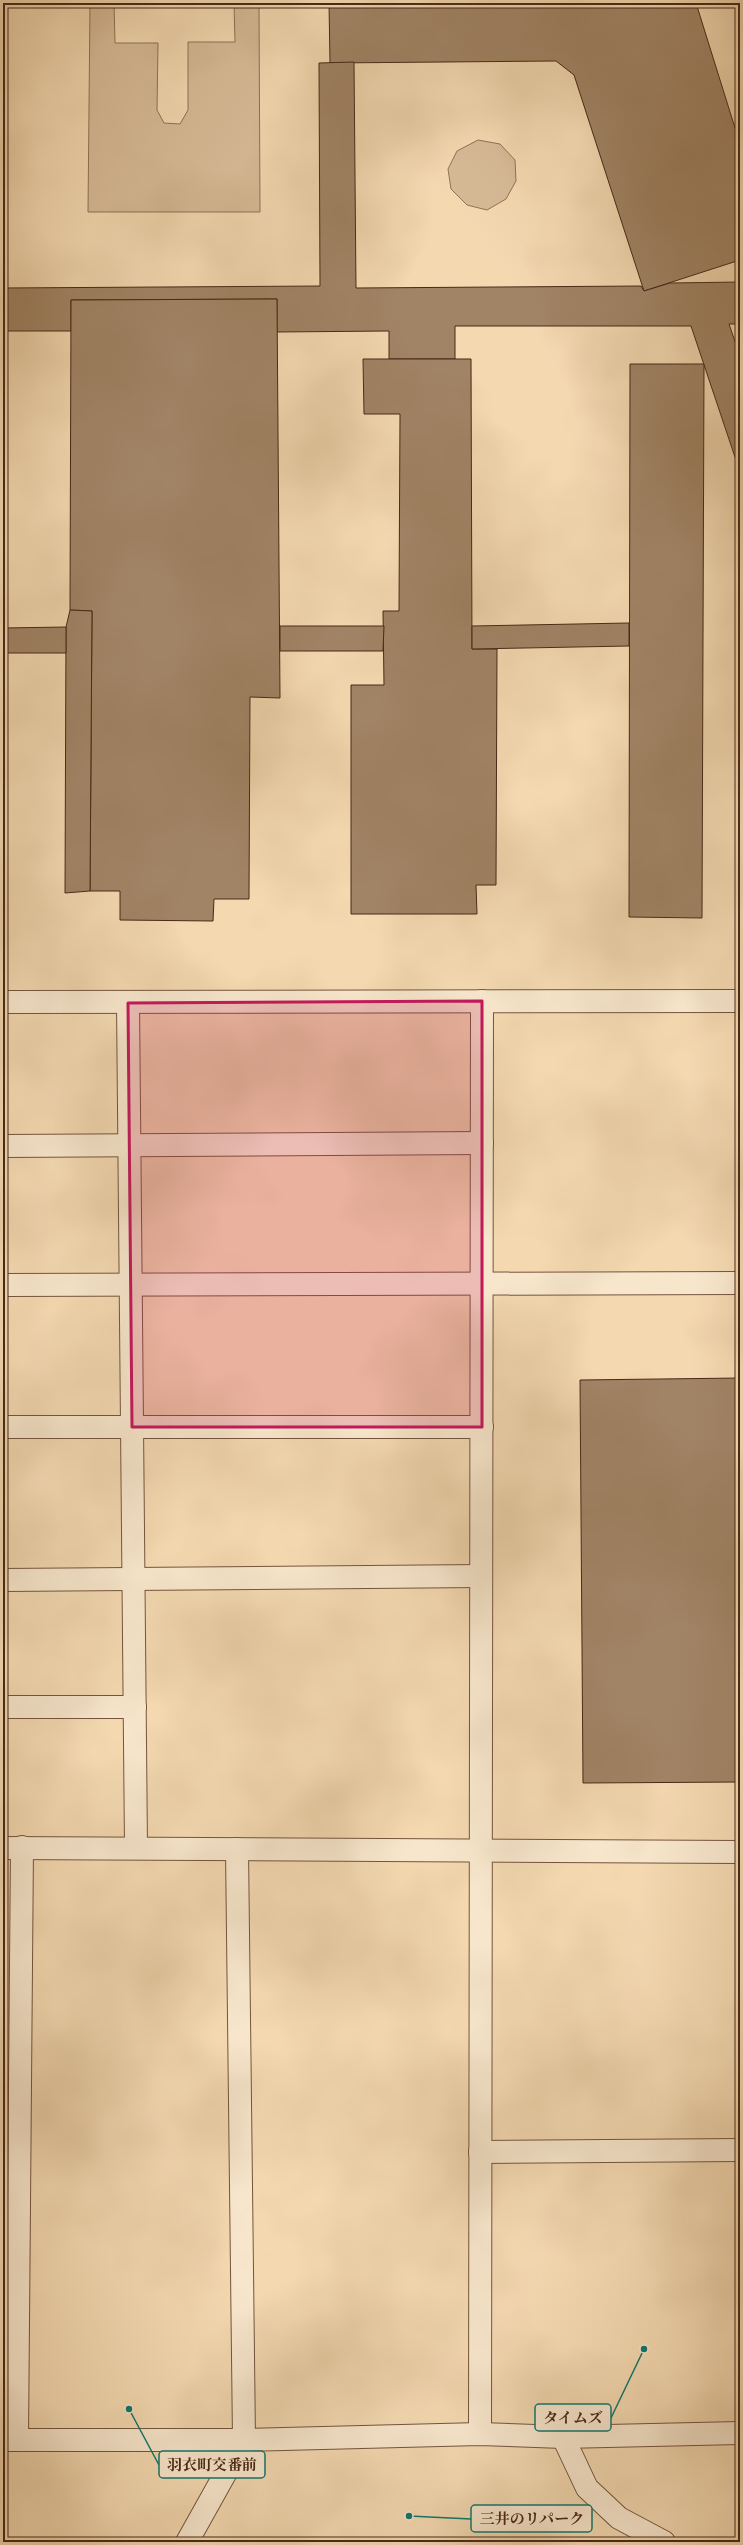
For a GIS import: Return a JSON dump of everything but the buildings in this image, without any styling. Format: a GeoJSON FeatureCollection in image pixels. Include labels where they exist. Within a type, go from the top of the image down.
{"type":"FeatureCollection","features":[{"type":"Feature","properties":{"kind":"street"},"geometry":{"type":"LineString","coordinates":[[480,2434],[482,1001]]}},
{"type":"Feature","properties":{"kind":"street"},"geometry":{"type":"LineString","coordinates":[[3,1002],[740,1001]]}},
{"type":"Feature","properties":{"kind":"street"},"geometry":{"type":"LineString","coordinates":[[128,1003],[136,1848]]}},
{"type":"Feature","properties":{"kind":"street"},"geometry":{"type":"LineString","coordinates":[[3,1146],[482,1143]]}},
{"type":"Feature","properties":{"kind":"street"},"geometry":{"type":"LineString","coordinates":[[3,1285],[740,1283]]}},
{"type":"Feature","properties":{"kind":"street"},"geometry":{"type":"LineString","coordinates":[[3,1427],[482,1427]]}},
{"type":"Feature","properties":{"kind":"street"},"geometry":{"type":"LineString","coordinates":[[3,1580],[481,1576]]}},
{"type":"Feature","properties":{"kind":"street"},"geometry":{"type":"LineString","coordinates":[[3,1707],[135,1706]]}},
{"type":"Feature","properties":{"kind":"street"},"geometry":{"type":"LineString","coordinates":[[740,1852],[481,1852],[13,1848],[10,2440],[244,2440],[480,2434],[563,2437],[740,2433]]}},
{"type":"Feature","properties":{"kind":"street"},"geometry":{"type":"LineString","coordinates":[[190,2541],[244,2440],[237,1849]]}},
{"type":"Feature","properties":{"kind":"street"},"geometry":{"type":"LineString","coordinates":[[480,2152],[740,2150]]}},
{"type":"Feature","properties":{"kind":"street"},"geometry":{"type":"LineString","coordinates":[[563,2437],[587,2488],[619,2518],[664,2542]]}},
{"type":"Feature","properties":{"kind":"highlighted area"},"geometry":{"type":"Polygon","coordinates":[[[482,1001],[482,1427],[132,1427],[128,1003],[482,1001]]]}},
{"type":"Feature","properties":{"kind":"shaded area"},"geometry":{"type":"Polygon","coordinates":[[[90,3],[114,3],[115,43],[158,43],[157,110],[164,123],[180,124],[188,110],[188,42],[235,42],[234,3],[259,3],[260,212],[88,212],[90,3]]]}},
{"type":"Feature","properties":{"kind":"shaded area"},"geometry":{"type":"Polygon","coordinates":[[[478,140],[500,144],[515,160],[516,181],[506,199],[487,210],[467,205],[451,189],[448,169],[457,151],[478,140]]]}},
{"type":"Feature","properties":{"kind":"place","name":"タイムズ"},"geometry":{"type":"Point","coordinates":[644,2349]}},
{"type":"Feature","properties":{"kind":"place","name":"羽衣町交番前"},"geometry":{"type":"Point","coordinates":[129,2409]}},
{"type":"Feature","properties":{"kind":"place","name":"三井のリパーク"},"geometry":{"type":"Point","coordinates":[409,2516]}}]}
